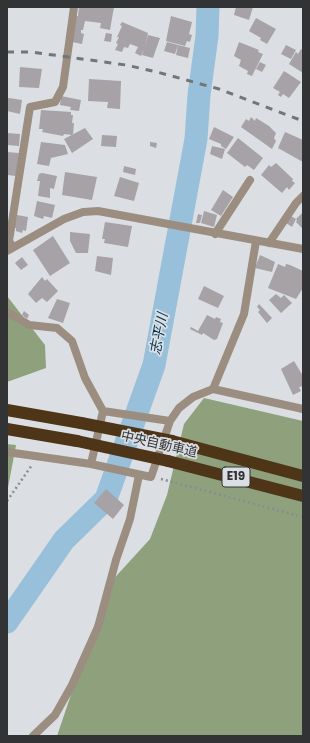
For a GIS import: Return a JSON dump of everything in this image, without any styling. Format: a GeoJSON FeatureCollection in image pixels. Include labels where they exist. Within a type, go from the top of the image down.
{"type":"FeatureCollection","features":[{"type":"Feature","properties":{"kind":"highway","name":"中央自動車道"},"geometry":{"type":"LineString","coordinates":[[7,410],[172,441],[303,476]]}},
{"type":"Feature","properties":{"kind":"highway","name":"中央自動車道"},"geometry":{"type":"LineString","coordinates":[[7,429],[77,441],[168,460],[303,496]]}},
{"type":"Feature","properties":{"kind":"street"},"geometry":{"type":"LineString","coordinates":[[74,7],[63,87],[55,102],[30,107],[9,241],[10,249],[64,219],[83,212],[98,211],[303,249]]}},
{"type":"Feature","properties":{"kind":"street"},"geometry":{"type":"LineString","coordinates":[[216,234],[250,180]]}},
{"type":"Feature","properties":{"kind":"street"},"geometry":{"type":"LineString","coordinates":[[269,243],[296,203],[303,196]]}},
{"type":"Feature","properties":{"kind":"street"},"geometry":{"type":"LineString","coordinates":[[213,389],[244,314],[256,241]]}},
{"type":"Feature","properties":{"kind":"street"},"geometry":{"type":"LineString","coordinates":[[7,312],[29,326],[56,328],[72,341],[85,378],[103,411],[91,464]]}},
{"type":"Feature","properties":{"kind":"street"},"geometry":{"type":"LineString","coordinates":[[7,452],[91,464],[152,477],[170,421],[179,408],[193,397],[213,389],[303,409]]}},
{"type":"Feature","properties":{"kind":"street"},"geometry":{"type":"LineString","coordinates":[[103,411],[170,421]]}},
{"type":"Feature","properties":{"kind":"street"},"geometry":{"type":"LineString","coordinates":[[33,736],[55,715],[72,685],[98,628],[116,560],[130,519],[139,475]]}},
{"type":"Feature","properties":{"kind":"path"},"geometry":{"type":"LineString","coordinates":[[7,501],[39,456]]}},
{"type":"Feature","properties":{"kind":"path"},"geometry":{"type":"LineString","coordinates":[[152,477],[204,489],[303,517]]}},
{"type":"Feature","properties":{"kind":"green space"},"geometry":{"type":"Polygon","coordinates":[[[7,296],[45,345],[46,368],[7,382],[7,296]]]}},
{"type":"Feature","properties":{"kind":"green space"},"geometry":{"type":"Polygon","coordinates":[[[204,398],[303,421],[303,736],[57,736],[108,585],[150,539],[167,495],[184,424],[204,398]]]}},
{"type":"Feature","properties":{"kind":"green space"},"geometry":{"type":"Polygon","coordinates":[[[7,444],[16,445],[7,493],[7,444]]]}},
{"type":"Feature","properties":{"kind":"building"},"geometry":{"type":"Polygon","coordinates":[[[79,7],[114,7],[110,30],[100,28],[101,23],[85,21],[83,30],[81,30],[81,33],[84,34],[82,44],[72,42],[79,7]]]}},
{"type":"Feature","properties":{"kind":"building"},"geometry":{"type":"Polygon","coordinates":[[[236,7],[253,7],[249,20],[234,15],[236,7]]]}},
{"type":"Feature","properties":{"kind":"building"},"geometry":{"type":"Polygon","coordinates":[[[171,16],[192,22],[189,34],[192,35],[190,42],[187,41],[185,46],[166,41],[171,16]]]}},
{"type":"Feature","properties":{"kind":"building"},"geometry":{"type":"Polygon","coordinates":[[[256,18],[276,29],[267,44],[260,40],[261,38],[249,31],[256,18]]]}},
{"type":"Feature","properties":{"kind":"building"},"geometry":{"type":"Polygon","coordinates":[[[122,22],[148,33],[145,47],[148,35],[160,38],[153,58],[142,55],[144,49],[141,56],[135,53],[138,47],[130,44],[128,48],[124,47],[122,52],[115,50],[118,44],[116,43],[119,37],[117,37],[122,26],[120,25],[122,22]]]}},
{"type":"Feature","properties":{"kind":"building"},"geometry":{"type":"Polygon","coordinates":[[[106,33],[112,34],[111,42],[104,41],[106,33]]]}},
{"type":"Feature","properties":{"kind":"building"},"geometry":{"type":"Polygon","coordinates":[[[167,42],[178,45],[175,54],[164,51],[167,42]]]}},
{"type":"Feature","properties":{"kind":"building"},"geometry":{"type":"Polygon","coordinates":[[[239,42],[259,50],[258,52],[263,54],[252,76],[247,74],[248,71],[239,66],[241,60],[234,56],[239,42]]]}},
{"type":"Feature","properties":{"kind":"building"},"geometry":{"type":"Polygon","coordinates":[[[178,45],[190,48],[188,58],[176,55],[178,45]]]}},
{"type":"Feature","properties":{"kind":"building"},"geometry":{"type":"Polygon","coordinates":[[[286,45],[296,50],[291,59],[281,54],[286,45]]]}},
{"type":"Feature","properties":{"kind":"building"},"geometry":{"type":"Polygon","coordinates":[[[301,49],[303,50],[303,73],[289,64],[296,52],[298,54],[301,49]]]}},
{"type":"Feature","properties":{"kind":"building"},"geometry":{"type":"Polygon","coordinates":[[[260,62],[266,65],[262,72],[256,69],[260,62]]]}},
{"type":"Feature","properties":{"kind":"building"},"geometry":{"type":"Polygon","coordinates":[[[20,67],[42,69],[39,88],[19,87],[20,67]]]}},
{"type":"Feature","properties":{"kind":"building"},"geometry":{"type":"Polygon","coordinates":[[[284,71],[301,82],[289,98],[283,94],[281,97],[278,95],[280,92],[273,88],[284,71]]]}},
{"type":"Feature","properties":{"kind":"building"},"geometry":{"type":"Polygon","coordinates":[[[89,79],[121,81],[120,109],[107,108],[108,102],[88,101],[89,79]]]}},
{"type":"Feature","properties":{"kind":"building"},"geometry":{"type":"Polygon","coordinates":[[[61,96],[81,100],[79,111],[70,110],[71,107],[60,105],[61,96]]]}},
{"type":"Feature","properties":{"kind":"building"},"geometry":{"type":"Polygon","coordinates":[[[7,99],[22,100],[20,114],[7,111],[7,99]]]}},
{"type":"Feature","properties":{"kind":"building"},"geometry":{"type":"Polygon","coordinates":[[[41,110],[71,112],[71,115],[73,115],[72,123],[74,123],[73,135],[64,134],[63,136],[42,132],[43,129],[39,129],[41,110]]]}},
{"type":"Feature","properties":{"kind":"building"},"geometry":{"type":"Polygon","coordinates":[[[251,117],[255,121],[256,118],[269,126],[276,133],[274,138],[276,141],[272,149],[241,127],[246,119],[249,121],[251,117]]]}},
{"type":"Feature","properties":{"kind":"building"},"geometry":{"type":"Polygon","coordinates":[[[214,127],[234,137],[226,149],[221,146],[221,144],[209,139],[214,127]]]}},
{"type":"Feature","properties":{"kind":"building"},"geometry":{"type":"Polygon","coordinates":[[[85,128],[93,139],[72,153],[64,139],[85,128]]]}},
{"type":"Feature","properties":{"kind":"building"},"geometry":{"type":"Polygon","coordinates":[[[285,132],[303,140],[303,162],[278,148],[285,132]]]}},
{"type":"Feature","properties":{"kind":"building"},"geometry":{"type":"Polygon","coordinates":[[[7,133],[20,134],[19,146],[7,145],[7,133]]]}},
{"type":"Feature","properties":{"kind":"building"},"geometry":{"type":"Polygon","coordinates":[[[102,135],[117,136],[116,147],[101,146],[102,135]]]}},
{"type":"Feature","properties":{"kind":"building"},"geometry":{"type":"Polygon","coordinates":[[[238,138],[263,158],[254,170],[247,165],[245,167],[227,153],[238,138]]]}},
{"type":"Feature","properties":{"kind":"building"},"geometry":{"type":"Polygon","coordinates":[[[41,142],[65,145],[68,154],[51,158],[49,166],[37,164],[41,142]]]}},
{"type":"Feature","properties":{"kind":"building"},"geometry":{"type":"Polygon","coordinates":[[[150,142],[157,143],[156,148],[150,146],[150,142]]]}},
{"type":"Feature","properties":{"kind":"building"},"geometry":{"type":"Polygon","coordinates":[[[212,146],[225,149],[222,159],[210,154],[212,146]]]}},
{"type":"Feature","properties":{"kind":"building"},"geometry":{"type":"Polygon","coordinates":[[[7,152],[19,153],[16,176],[7,175],[7,152]]]}},
{"type":"Feature","properties":{"kind":"building"},"geometry":{"type":"Polygon","coordinates":[[[276,163],[293,179],[292,181],[295,183],[289,190],[287,187],[282,193],[261,175],[269,165],[271,167],[276,163]]]}},
{"type":"Feature","properties":{"kind":"building"},"geometry":{"type":"Polygon","coordinates":[[[124,166],[136,169],[135,175],[123,172],[124,166]]]}},
{"type":"Feature","properties":{"kind":"building"},"geometry":{"type":"Polygon","coordinates":[[[65,172],[97,177],[92,200],[62,195],[65,172]]]}},
{"type":"Feature","properties":{"kind":"building"},"geometry":{"type":"Polygon","coordinates":[[[42,173],[57,176],[54,189],[50,188],[50,198],[38,196],[40,181],[37,181],[39,174],[42,173]]]}},
{"type":"Feature","properties":{"kind":"building"},"geometry":{"type":"Polygon","coordinates":[[[120,177],[139,183],[134,201],[114,196],[120,177]]]}},
{"type":"Feature","properties":{"kind":"building"},"geometry":{"type":"Polygon","coordinates":[[[223,190],[233,197],[221,216],[211,210],[223,190]]]}},
{"type":"Feature","properties":{"kind":"building"},"geometry":{"type":"Polygon","coordinates":[[[37,201],[55,205],[52,218],[44,216],[43,219],[34,216],[37,201]]]}},
{"type":"Feature","properties":{"kind":"building"},"geometry":{"type":"Polygon","coordinates":[[[204,211],[217,215],[214,227],[201,223],[204,211]]]}},
{"type":"Feature","properties":{"kind":"building"},"geometry":{"type":"Polygon","coordinates":[[[303,212],[303,229],[296,222],[296,219],[303,212]]]}},
{"type":"Feature","properties":{"kind":"building"},"geometry":{"type":"Polygon","coordinates":[[[198,214],[202,215],[200,223],[196,223],[198,214]]]}},
{"type":"Feature","properties":{"kind":"building"},"geometry":{"type":"Polygon","coordinates":[[[17,215],[28,217],[26,231],[23,230],[22,233],[16,231],[16,228],[14,228],[17,215]]]}},
{"type":"Feature","properties":{"kind":"building"},"geometry":{"type":"Polygon","coordinates":[[[291,216],[296,219],[292,227],[286,223],[291,216]]]}},
{"type":"Feature","properties":{"kind":"building"},"geometry":{"type":"Polygon","coordinates":[[[105,222],[132,226],[128,247],[104,243],[105,239],[102,239],[105,222]]]}},
{"type":"Feature","properties":{"kind":"building"},"geometry":{"type":"Polygon","coordinates":[[[70,232],[90,234],[88,253],[76,253],[70,241],[70,232]]]}},
{"type":"Feature","properties":{"kind":"building"},"geometry":{"type":"Polygon","coordinates":[[[53,236],[70,263],[50,276],[33,250],[53,236]]]}},
{"type":"Feature","properties":{"kind":"building"},"geometry":{"type":"Polygon","coordinates":[[[260,255],[275,262],[272,272],[255,268],[260,255]]]}},
{"type":"Feature","properties":{"kind":"building"},"geometry":{"type":"Polygon","coordinates":[[[97,256],[113,258],[111,275],[95,271],[97,256]]]}},
{"type":"Feature","properties":{"kind":"building"},"geometry":{"type":"Polygon","coordinates":[[[22,257],[28,265],[21,270],[15,263],[22,257]]]}},
{"type":"Feature","properties":{"kind":"building"},"geometry":{"type":"Polygon","coordinates":[[[278,264],[285,267],[286,264],[290,265],[303,271],[303,288],[296,299],[268,288],[278,264]]]}},
{"type":"Feature","properties":{"kind":"building"},"geometry":{"type":"Polygon","coordinates":[[[42,277],[45,281],[47,279],[58,291],[47,302],[42,298],[36,303],[28,294],[42,277]]]}},
{"type":"Feature","properties":{"kind":"building"},"geometry":{"type":"Polygon","coordinates":[[[204,286],[224,296],[218,308],[198,299],[204,286]]]}},
{"type":"Feature","properties":{"kind":"building"},"geometry":{"type":"Polygon","coordinates":[[[276,294],[281,298],[284,295],[292,303],[281,313],[269,300],[276,294]]]}},
{"type":"Feature","properties":{"kind":"building"},"geometry":{"type":"Polygon","coordinates":[[[57,299],[70,303],[63,323],[48,318],[57,299]]]}},
{"type":"Feature","properties":{"kind":"building"},"geometry":{"type":"Polygon","coordinates":[[[259,304],[272,318],[267,323],[258,312],[260,310],[257,307],[259,304]]]}},
{"type":"Feature","properties":{"kind":"building"},"geometry":{"type":"Polygon","coordinates":[[[24,311],[29,315],[27,319],[22,315],[24,311]]]}},
{"type":"Feature","properties":{"kind":"building"},"geometry":{"type":"Polygon","coordinates":[[[207,315],[215,319],[216,317],[221,319],[220,322],[223,323],[217,339],[214,340],[203,333],[202,335],[190,329],[191,327],[198,331],[207,315]]]}},
{"type":"Feature","properties":{"kind":"building"},"geometry":{"type":"Polygon","coordinates":[[[294,361],[303,376],[303,386],[299,387],[301,391],[293,395],[281,369],[294,361]]]}},
{"type":"Feature","properties":{"kind":"building"},"geometry":{"type":"Polygon","coordinates":[[[106,489],[124,505],[113,519],[94,503],[106,489]]]}},
{"type":"Feature","properties":{"kind":"waterway","name":"志平川"},"geometry":{"type":"LineString","coordinates":[[7,622],[64,540],[106,499],[154,365],[196,139],[199,95],[207,36],[208,7]]}},
{"type":"Feature","properties":{"kind":"railway"},"geometry":{"type":"LineString","coordinates":[[7,52],[31,52],[126,65],[157,72],[219,89],[303,121]]}}]}
